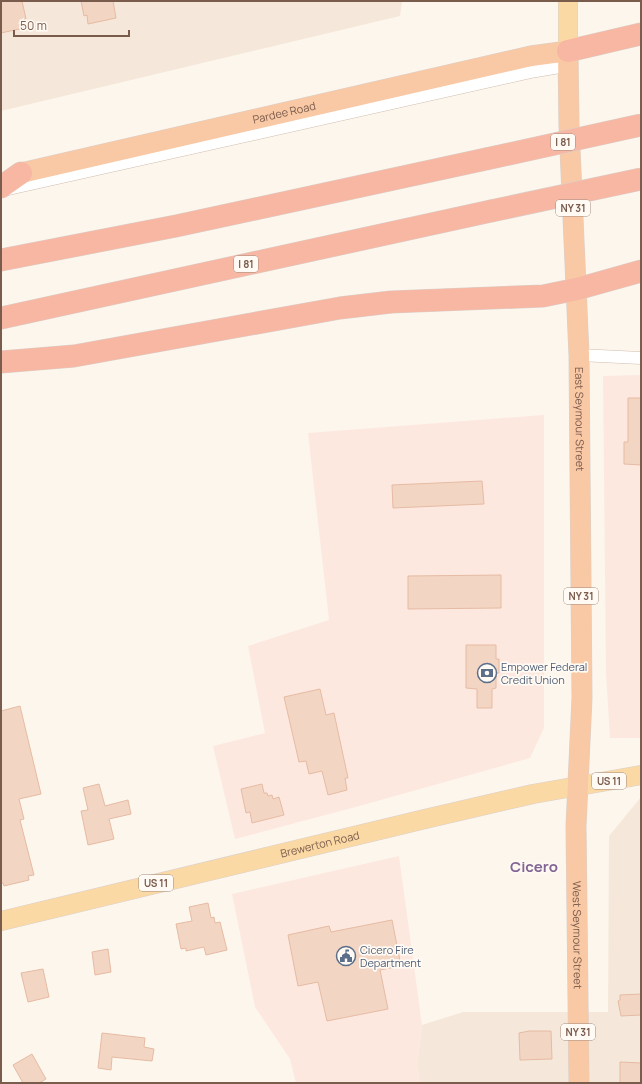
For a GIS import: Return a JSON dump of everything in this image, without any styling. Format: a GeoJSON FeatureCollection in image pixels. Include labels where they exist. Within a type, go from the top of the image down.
{"type":"FeatureCollection","features":[{"type":"Feature","properties":{"kind":"highway"},"geometry":{"type":"LineString","coordinates":[[568,58],[641,34]]}},
{"type":"Feature","properties":{"kind":"highway","name":"Pardee Road"},"geometry":{"type":"LineString","coordinates":[[11,175],[531,56],[568,58]]}},
{"type":"Feature","properties":{"kind":"highway","name":"East Seymour Street"},"geometry":{"type":"LineString","coordinates":[[568,58],[579,355],[582,698],[577,787]]}},
{"type":"Feature","properties":{"kind":"highway","name":"I 81"},"geometry":{"type":"LineString","coordinates":[[1,260],[176,226],[641,125]]}},
{"type":"Feature","properties":{"kind":"highway"},"geometry":{"type":"LineString","coordinates":[[1,188],[11,175]]}},
{"type":"Feature","properties":{"kind":"highway","name":"I 81"},"geometry":{"type":"LineString","coordinates":[[1,318],[641,179]]}},
{"type":"Feature","properties":{"kind":"highway"},"geometry":{"type":"LineString","coordinates":[[1,362],[74,356],[340,308],[391,302],[543,296],[577,289],[641,271]]}},
{"type":"Feature","properties":{"kind":"highway","name":"West Seymour Street"},"geometry":{"type":"LineString","coordinates":[[577,787],[576,826],[579,1083]]}},
{"type":"Feature","properties":{"kind":"main road","name":"NY 31"},"geometry":{"type":"LineString","coordinates":[[568,1],[568,58]]}},
{"type":"Feature","properties":{"kind":"main road","name":"Brewerton Road"},"geometry":{"type":"LineString","coordinates":[[1,921],[418,820],[533,794],[641,775]]}},
{"type":"Feature","properties":{"kind":"street","name":"Pardee Road"},"geometry":{"type":"LineString","coordinates":[[1,188],[533,70],[568,58]]}},
{"type":"Feature","properties":{"kind":"street"},"geometry":{"type":"LineString","coordinates":[[579,355],[641,358]]}},
{"type":"Feature","properties":{"kind":"shaded area"},"geometry":{"type":"Polygon","coordinates":[[[1,1],[402,1],[400,16],[1,111],[1,1]]]}},
{"type":"Feature","properties":{"kind":"shaded area"},"geometry":{"type":"Polygon","coordinates":[[[641,375],[641,738],[610,738],[606,673],[603,376],[641,375]]]}},
{"type":"Feature","properties":{"kind":"shaded area"},"geometry":{"type":"Polygon","coordinates":[[[544,415],[544,728],[530,758],[235,839],[213,746],[265,733],[248,646],[329,620],[308,433],[544,415]]]}},
{"type":"Feature","properties":{"kind":"shaded area"},"geometry":{"type":"Polygon","coordinates":[[[641,797],[641,1083],[420,1083],[417,1066],[422,1025],[463,1012],[608,1012],[609,836],[641,797]]]}},
{"type":"Feature","properties":{"kind":"shaded area"},"geometry":{"type":"Polygon","coordinates":[[[399,856],[422,1025],[417,1066],[420,1083],[296,1083],[290,1059],[255,1007],[232,894],[399,856]]]}},
{"type":"Feature","properties":{"kind":"building"},"geometry":{"type":"Polygon","coordinates":[[[1,1],[22,1],[26,19],[22,20],[24,28],[1,33],[1,1]]]}},
{"type":"Feature","properties":{"kind":"building"},"geometry":{"type":"Polygon","coordinates":[[[81,1],[113,1],[116,18],[88,24],[87,15],[84,16],[81,1]]]}},
{"type":"Feature","properties":{"kind":"building"},"geometry":{"type":"Polygon","coordinates":[[[628,398],[641,398],[641,465],[624,464],[624,442],[628,442],[628,398]]]}},
{"type":"Feature","properties":{"kind":"building"},"geometry":{"type":"Polygon","coordinates":[[[482,481],[484,504],[393,508],[392,485],[482,481]]]}},
{"type":"Feature","properties":{"kind":"building"},"geometry":{"type":"Polygon","coordinates":[[[501,575],[501,608],[408,609],[408,576],[501,575]]]}},
{"type":"Feature","properties":{"kind":"building"},"geometry":{"type":"Polygon","coordinates":[[[466,645],[496,645],[496,659],[499,659],[499,673],[496,673],[496,688],[492,689],[492,708],[477,708],[477,689],[466,688],[466,645]]]}},
{"type":"Feature","properties":{"kind":"building"},"geometry":{"type":"Polygon","coordinates":[[[320,689],[326,715],[334,713],[348,778],[345,778],[347,790],[328,795],[322,771],[309,774],[306,761],[299,762],[284,697],[320,689]]]}},
{"type":"Feature","properties":{"kind":"building"},"geometry":{"type":"Polygon","coordinates":[[[20,706],[41,794],[19,799],[24,819],[20,820],[34,875],[28,876],[29,880],[4,886],[3,883],[1,883],[1,711],[20,706]]]}},
{"type":"Feature","properties":{"kind":"building"},"geometry":{"type":"Polygon","coordinates":[[[99,784],[105,806],[128,800],[131,814],[109,819],[114,839],[88,845],[81,811],[88,810],[83,788],[99,784]]]}},
{"type":"Feature","properties":{"kind":"building"},"geometry":{"type":"Polygon","coordinates":[[[262,784],[264,793],[267,793],[268,796],[272,795],[273,799],[279,797],[284,815],[252,823],[250,812],[246,813],[241,789],[262,784]]]}},
{"type":"Feature","properties":{"kind":"building"},"geometry":{"type":"Polygon","coordinates":[[[208,903],[211,918],[214,917],[215,923],[220,922],[227,950],[206,955],[204,947],[186,951],[186,948],[181,949],[176,924],[192,921],[189,907],[208,903]]]}},
{"type":"Feature","properties":{"kind":"building"},"geometry":{"type":"Polygon","coordinates":[[[392,920],[401,966],[380,970],[388,1009],[327,1021],[318,982],[298,986],[288,935],[329,926],[331,932],[392,920]]]}},
{"type":"Feature","properties":{"kind":"building"},"geometry":{"type":"Polygon","coordinates":[[[108,949],[111,972],[95,975],[92,952],[108,949]]]}},
{"type":"Feature","properties":{"kind":"building"},"geometry":{"type":"Polygon","coordinates":[[[43,969],[49,997],[28,1002],[21,973],[43,969]]]}},
{"type":"Feature","properties":{"kind":"building"},"geometry":{"type":"Polygon","coordinates":[[[641,994],[641,1015],[621,1016],[618,1001],[620,1000],[620,995],[641,994]]]}},
{"type":"Feature","properties":{"kind":"building"},"geometry":{"type":"Polygon","coordinates":[[[529,1031],[551,1031],[552,1059],[520,1060],[519,1033],[529,1031]]]}},
{"type":"Feature","properties":{"kind":"building"},"geometry":{"type":"Polygon","coordinates":[[[102,1033],[145,1038],[144,1047],[154,1049],[152,1061],[112,1057],[111,1070],[98,1068],[102,1033]]]}},
{"type":"Feature","properties":{"kind":"building"},"geometry":{"type":"Polygon","coordinates":[[[32,1054],[46,1079],[39,1083],[23,1083],[13,1065],[32,1054]]]}},
{"type":"Feature","properties":{"kind":"building"},"geometry":{"type":"Polygon","coordinates":[[[620,1062],[641,1063],[641,1083],[620,1083],[620,1062]]]}},
{"type":"Feature","properties":{"kind":"place","name":"Empower Federal Credit Union"},"geometry":{"type":"Point","coordinates":[487,673]}},
{"type":"Feature","properties":{"kind":"place","name":"Cicero Fire Department"},"geometry":{"type":"Point","coordinates":[346,956]}},
{"type":"Feature","properties":{"kind":"district","name":"Cicero"},"geometry":{"type":"Point","coordinates":[534,867]}}]}
